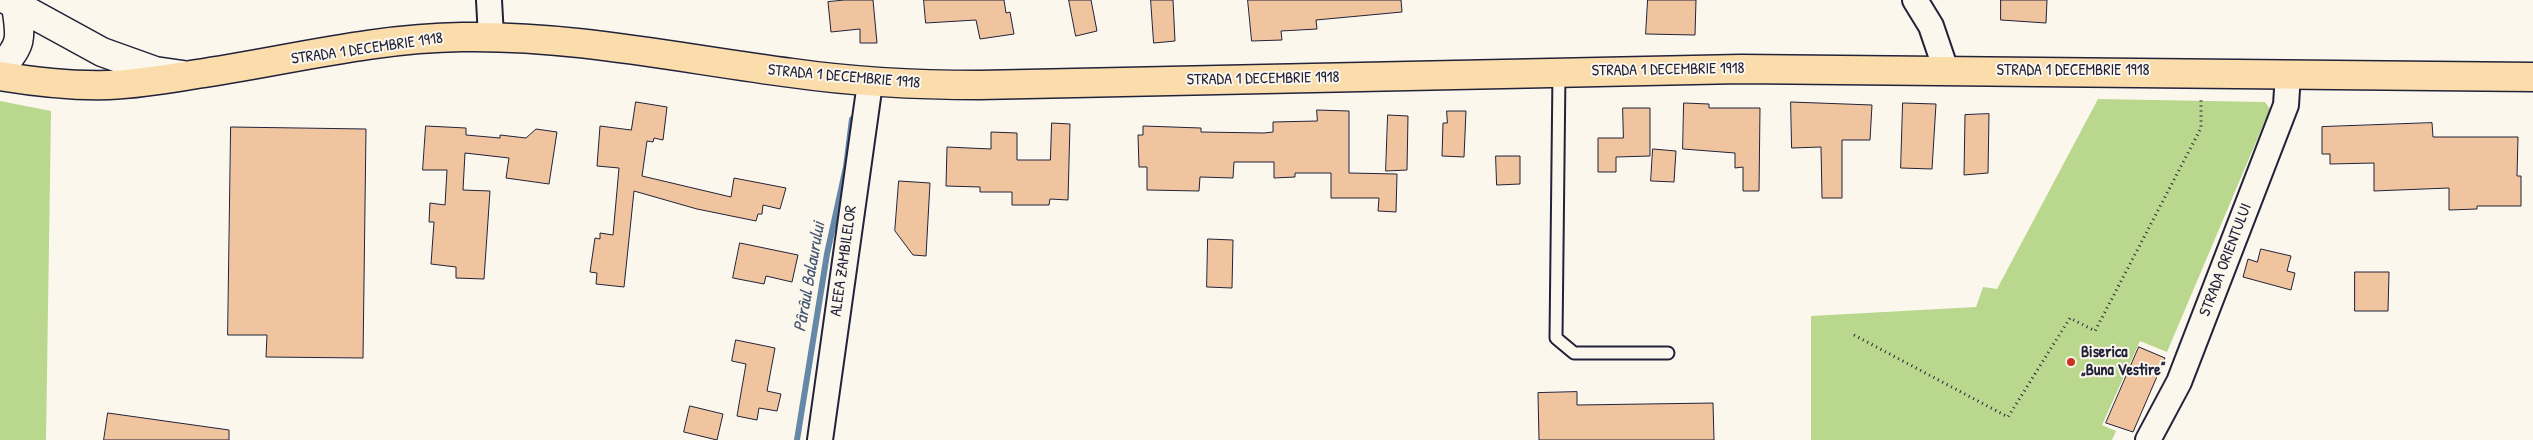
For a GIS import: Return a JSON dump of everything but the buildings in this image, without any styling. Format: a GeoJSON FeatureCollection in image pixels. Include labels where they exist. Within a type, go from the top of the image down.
{"type":"FeatureCollection","features":[{"type":"Feature","properties":{"kind":"main road","name":"STRADA 1 DECEMBRIE 1918"},"geometry":{"type":"LineString","coordinates":[[0,76],[61,84],[110,85],[187,76],[401,41],[491,37],[605,47],[870,83],[989,85],[1732,69],[2533,77]]}},
{"type":"Feature","properties":{"kind":"street"},"geometry":{"type":"LineString","coordinates":[[489,0],[491,37]]}},
{"type":"Feature","properties":{"kind":"street"},"geometry":{"type":"LineString","coordinates":[[1915,0],[1931,26],[1946,70]]}},
{"type":"Feature","properties":{"kind":"street"},"geometry":{"type":"LineString","coordinates":[[0,68],[12,56],[18,45],[20,29],[12,3]]}},
{"type":"Feature","properties":{"kind":"street"},"geometry":{"type":"LineString","coordinates":[[12,3],[102,52],[127,63],[155,71],[187,76]]}},
{"type":"Feature","properties":{"kind":"street","name":"STRADA ORIENTULUI"},"geometry":{"type":"LineString","coordinates":[[2148,440],[2179,382],[2286,105],[2288,74]]}},
{"type":"Feature","properties":{"kind":"street","name":"ALEEA ZAMBILELOR"},"geometry":{"type":"LineString","coordinates":[[820,440],[870,83]]}},
{"type":"Feature","properties":{"kind":"lane"},"geometry":{"type":"LineString","coordinates":[[1559,72],[1556,338],[1574,353],[1668,353]]}},
{"type":"Feature","properties":{"kind":"path"},"geometry":{"type":"LineString","coordinates":[[1854,335],[2008,417],[2070,318],[2095,331],[2201,128],[2201,98]]}},
{"type":"Feature","properties":{"kind":"green space"},"geometry":{"type":"Polygon","coordinates":[[[2098,99],[2265,102],[2270,109],[2167,352],[2140,341],[2102,425],[2116,431],[2112,440],[1811,440],[1811,316],[1976,307],[1983,287],[1997,289],[2098,99]]]}},
{"type":"Feature","properties":{"kind":"green space"},"geometry":{"type":"Polygon","coordinates":[[[0,101],[51,111],[46,440],[0,440],[0,101]]]}},
{"type":"Feature","properties":{"kind":"waterway","name":"Pârâul Balaurului"},"geometry":{"type":"LineString","coordinates":[[797,440],[827,254],[846,167],[852,119]]}},
{"type":"Feature","properties":{"kind":"place","name":"Biserica „Buna Vestire”"},"geometry":{"type":"Point","coordinates":[2071,362]}}]}
